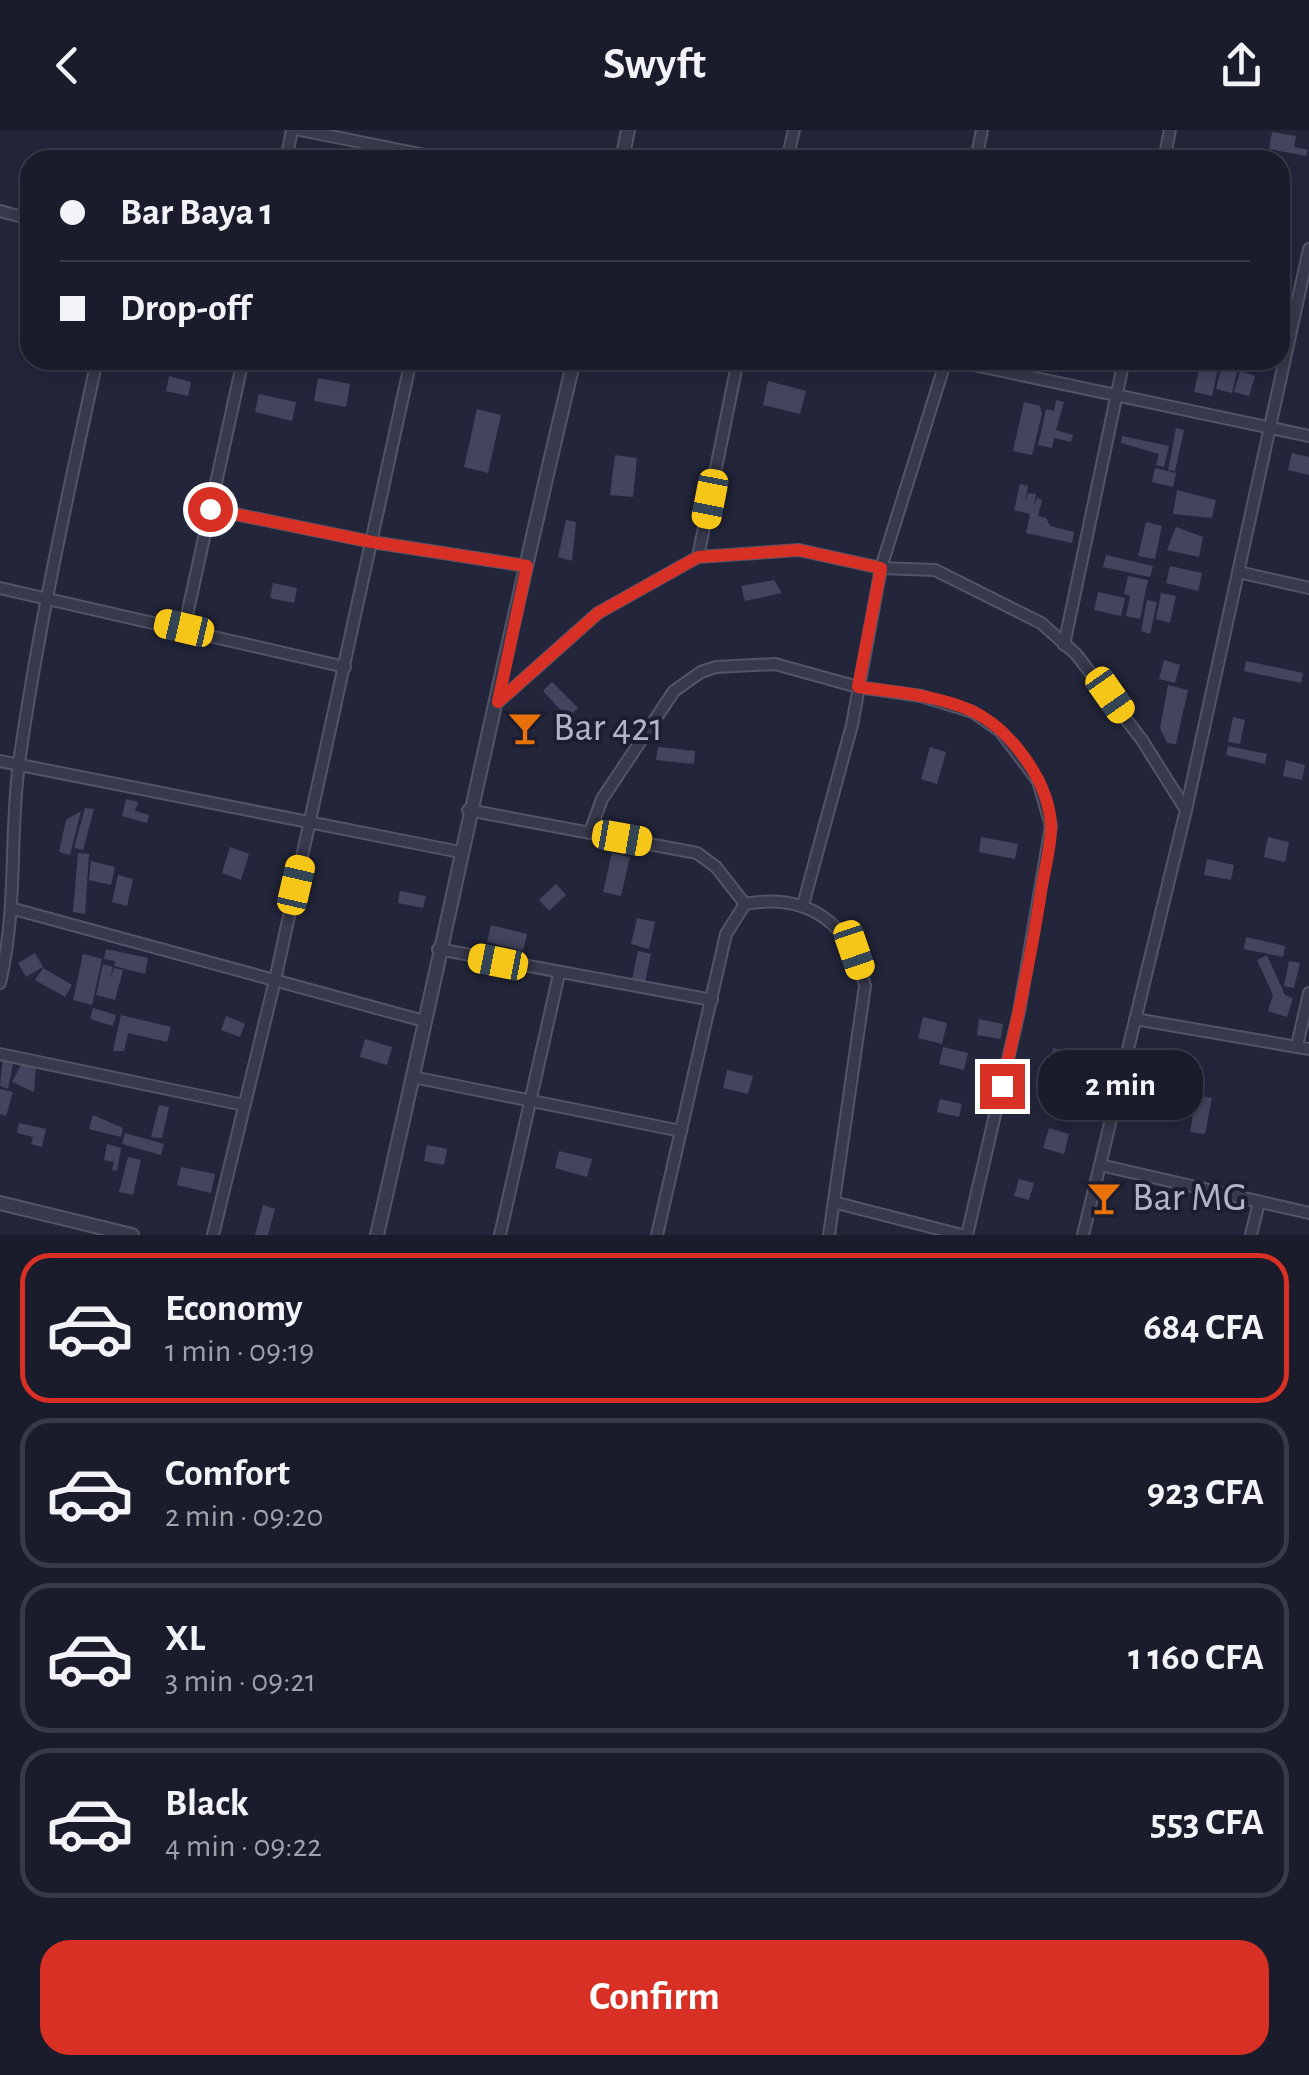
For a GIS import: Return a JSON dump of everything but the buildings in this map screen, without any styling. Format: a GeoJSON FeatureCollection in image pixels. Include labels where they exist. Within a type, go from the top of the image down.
{"type":"FeatureCollection","features":[{"type":"Feature","properties":{"kind":"street"},"geometry":{"type":"LineString","coordinates":[[296,130],[397,150]]}},
{"type":"Feature","properties":{"kind":"street"},"geometry":{"type":"LineString","coordinates":[[370,145],[374,130]]}},
{"type":"Feature","properties":{"kind":"street"},"geometry":{"type":"LineString","coordinates":[[1290,334],[1309,250]]}},
{"type":"Feature","properties":{"kind":"street"},"geometry":{"type":"LineString","coordinates":[[0,982],[14,908],[19,766],[47,598],[95,370]]}},
{"type":"Feature","properties":{"kind":"street"},"geometry":{"type":"LineString","coordinates":[[184,628],[241,370]]}},
{"type":"Feature","properties":{"kind":"street"},"geometry":{"type":"LineString","coordinates":[[213,1235],[345,667],[409,370]]}},
{"type":"Feature","properties":{"kind":"street"},"geometry":{"type":"LineString","coordinates":[[377,1235],[468,810],[498,702],[572,370]]}},
{"type":"Feature","properties":{"kind":"street"},"geometry":{"type":"LineString","coordinates":[[698,557],[736,370]]}},
{"type":"Feature","properties":{"kind":"street"},"geometry":{"type":"LineString","coordinates":[[804,905],[858,687],[881,568],[945,370]]}},
{"type":"Feature","properties":{"kind":"street"},"geometry":{"type":"LineString","coordinates":[[992,370],[1309,436]]}},
{"type":"Feature","properties":{"kind":"street"},"geometry":{"type":"LineString","coordinates":[[1064,644],[1122,370]]}},
{"type":"Feature","properties":{"kind":"street"},"geometry":{"type":"LineString","coordinates":[[1083,1235],[1186,810],[1282,370]]}},
{"type":"Feature","properties":{"kind":"street"},"geometry":{"type":"LineString","coordinates":[[210,509],[372,542],[527,566]]}},
{"type":"Feature","properties":{"kind":"street"},"geometry":{"type":"LineString","coordinates":[[498,702],[598,613],[698,557],[799,550],[881,568],[935,570],[1041,623],[1064,644],[1110,695],[1186,810]]}},
{"type":"Feature","properties":{"kind":"street"},"geometry":{"type":"LineString","coordinates":[[1238,572],[1309,588]]}},
{"type":"Feature","properties":{"kind":"street"},"geometry":{"type":"LineString","coordinates":[[0,588],[345,667]]}},
{"type":"Feature","properties":{"kind":"street"},"geometry":{"type":"LineString","coordinates":[[590,832],[602,799],[643,734],[674,692],[701,672],[776,664],[858,687],[921,696],[965,708],[988,721],[1018,751],[1038,780],[1051,826],[1020,1012],[965,1235],[837,1203]]}},
{"type":"Feature","properties":{"kind":"street"},"geometry":{"type":"LineString","coordinates":[[0,761],[460,852]]}},
{"type":"Feature","properties":{"kind":"street"},"geometry":{"type":"LineString","coordinates":[[468,810],[697,853],[716,867],[746,904],[804,905],[827,916],[842,932],[854,950],[865,986],[837,1203],[829,1235]]}},
{"type":"Feature","properties":{"kind":"street"},"geometry":{"type":"LineString","coordinates":[[657,1235],[726,934],[746,904]]}},
{"type":"Feature","properties":{"kind":"street"},"geometry":{"type":"LineString","coordinates":[[14,908],[424,1021]]}},
{"type":"Feature","properties":{"kind":"street"},"geometry":{"type":"LineString","coordinates":[[0,922],[10,930]]}},
{"type":"Feature","properties":{"kind":"street"},"geometry":{"type":"LineString","coordinates":[[438,949],[712,1000]]}},
{"type":"Feature","properties":{"kind":"street"},"geometry":{"type":"LineString","coordinates":[[500,1235],[559,974]]}},
{"type":"Feature","properties":{"kind":"street"},"geometry":{"type":"LineString","coordinates":[[1135,1019],[1303,1048],[1309,994]]}},
{"type":"Feature","properties":{"kind":"street"},"geometry":{"type":"LineString","coordinates":[[0,1054],[244,1104]]}},
{"type":"Feature","properties":{"kind":"street"},"geometry":{"type":"LineString","coordinates":[[413,1077],[681,1131]]}},
{"type":"Feature","properties":{"kind":"street"},"geometry":{"type":"LineString","coordinates":[[1100,1165],[1309,1213]]}},
{"type":"Feature","properties":{"kind":"street"},"geometry":{"type":"LineString","coordinates":[[1251,1235],[1259,1202]]}},
{"type":"Feature","properties":{"kind":"street"},"geometry":{"type":"LineString","coordinates":[[0,1203],[132,1235]]}},
{"type":"Feature","properties":{"kind":"place","name":"Bar 421"},"geometry":{"type":"Point","coordinates":[525,728]}},
{"type":"Feature","properties":{"kind":"place","name":"Bar MG"},"geometry":{"type":"Point","coordinates":[1104,1198]}},
{"type":"Feature","properties":{"kind":"route"},"geometry":{"type":"LineString","coordinates":[[210,509],[372,542],[527,566],[498,702],[598,613],[698,557],[799,550],[881,568],[858,687],[921,696],[965,708],[988,721],[1018,751],[1038,780],[1047,806],[1051,826],[1036,926],[1002,1086]]}}]}
